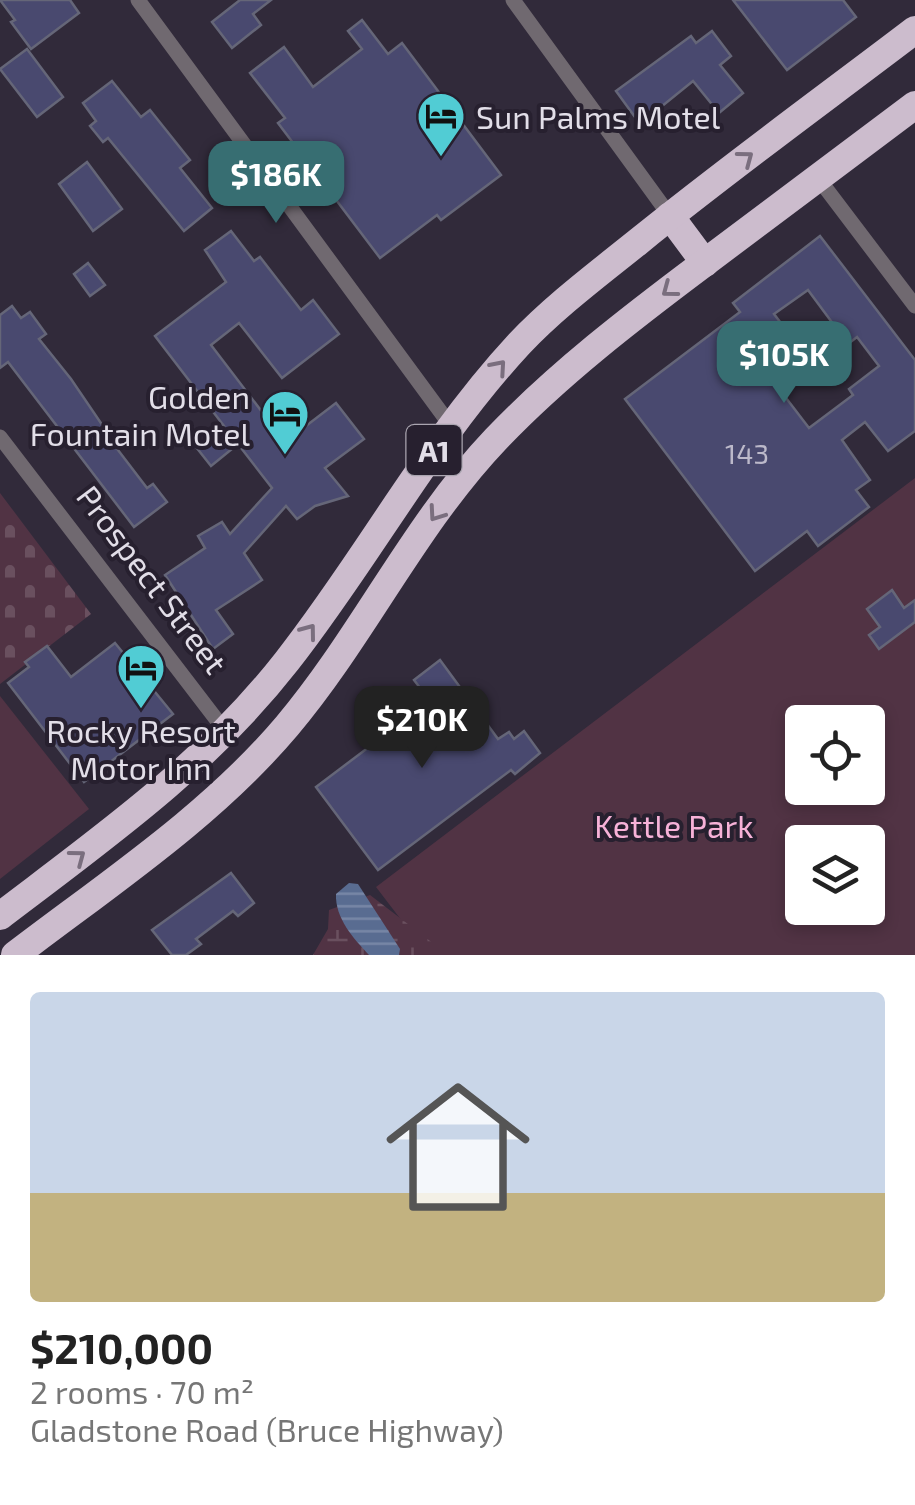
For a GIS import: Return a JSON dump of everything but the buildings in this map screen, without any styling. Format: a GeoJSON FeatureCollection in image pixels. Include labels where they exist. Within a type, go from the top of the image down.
{"type":"FeatureCollection","features":[{"type":"Feature","properties":{"kind":"highway","name":"A1"},"geometry":{"type":"LineString","coordinates":[[0,916],[189,770],[226,732],[316,622],[451,426],[521,342],[561,304],[670,216],[915,30]]}},
{"type":"Feature","properties":{"kind":"highway","name":"A1"},"geometry":{"type":"LineString","coordinates":[[15,955],[176,830],[252,762],[320,684],[442,504],[482,453],[531,404],[588,354],[915,105]]}},
{"type":"Feature","properties":{"kind":"highway"},"geometry":{"type":"LineString","coordinates":[[670,216],[705,263]]}},
{"type":"Feature","properties":{"kind":"highway","name":"Prospect Street"},"geometry":{"type":"LineString","coordinates":[[226,732],[252,762]]}},
{"type":"Feature","properties":{"kind":"street"},"geometry":{"type":"LineString","coordinates":[[513,0],[670,216]]}},
{"type":"Feature","properties":{"kind":"street"},"geometry":{"type":"LineString","coordinates":[[145,2],[451,426]]}},
{"type":"Feature","properties":{"kind":"street"},"geometry":{"type":"LineString","coordinates":[[818,178],[915,306]]}},
{"type":"Feature","properties":{"kind":"street","name":"Prospect Street"},"geometry":{"type":"LineString","coordinates":[[0,437],[226,732]]}},
{"type":"Feature","properties":{"kind":"green space","name":"Kettle Park"},"geometry":{"type":"Polygon","coordinates":[[[915,478],[915,955],[428,955],[376,887],[915,478]]]}},
{"type":"Feature","properties":{"kind":"green space"},"geometry":{"type":"Polygon","coordinates":[[[0,493],[91,614],[0,684],[0,493]]]}},
{"type":"Feature","properties":{"kind":"green space"},"geometry":{"type":"Polygon","coordinates":[[[0,696],[89,809],[0,879],[0,696]]]}},
{"type":"Feature","properties":{"kind":"green space"},"geometry":{"type":"Polygon","coordinates":[[[370,895],[434,944],[442,955],[313,955],[328,929],[329,910],[370,895]]]}},
{"type":"Feature","properties":{"kind":"water"},"geometry":{"type":"Polygon","coordinates":[[[349,883],[358,884],[400,949],[399,955],[369,955],[351,935],[336,903],[336,894],[349,883]]]}},
{"type":"Feature","properties":{"kind":"place","name":"Sun Palms Motel"},"geometry":{"type":"Point","coordinates":[441,158]}},
{"type":"Feature","properties":{"kind":"place","name":"Golden Fountain Motel"},"geometry":{"type":"Point","coordinates":[285,456]}},
{"type":"Feature","properties":{"kind":"place","name":"Rocky Resort Motor Inn"},"geometry":{"type":"Point","coordinates":[141,710]}}]}
